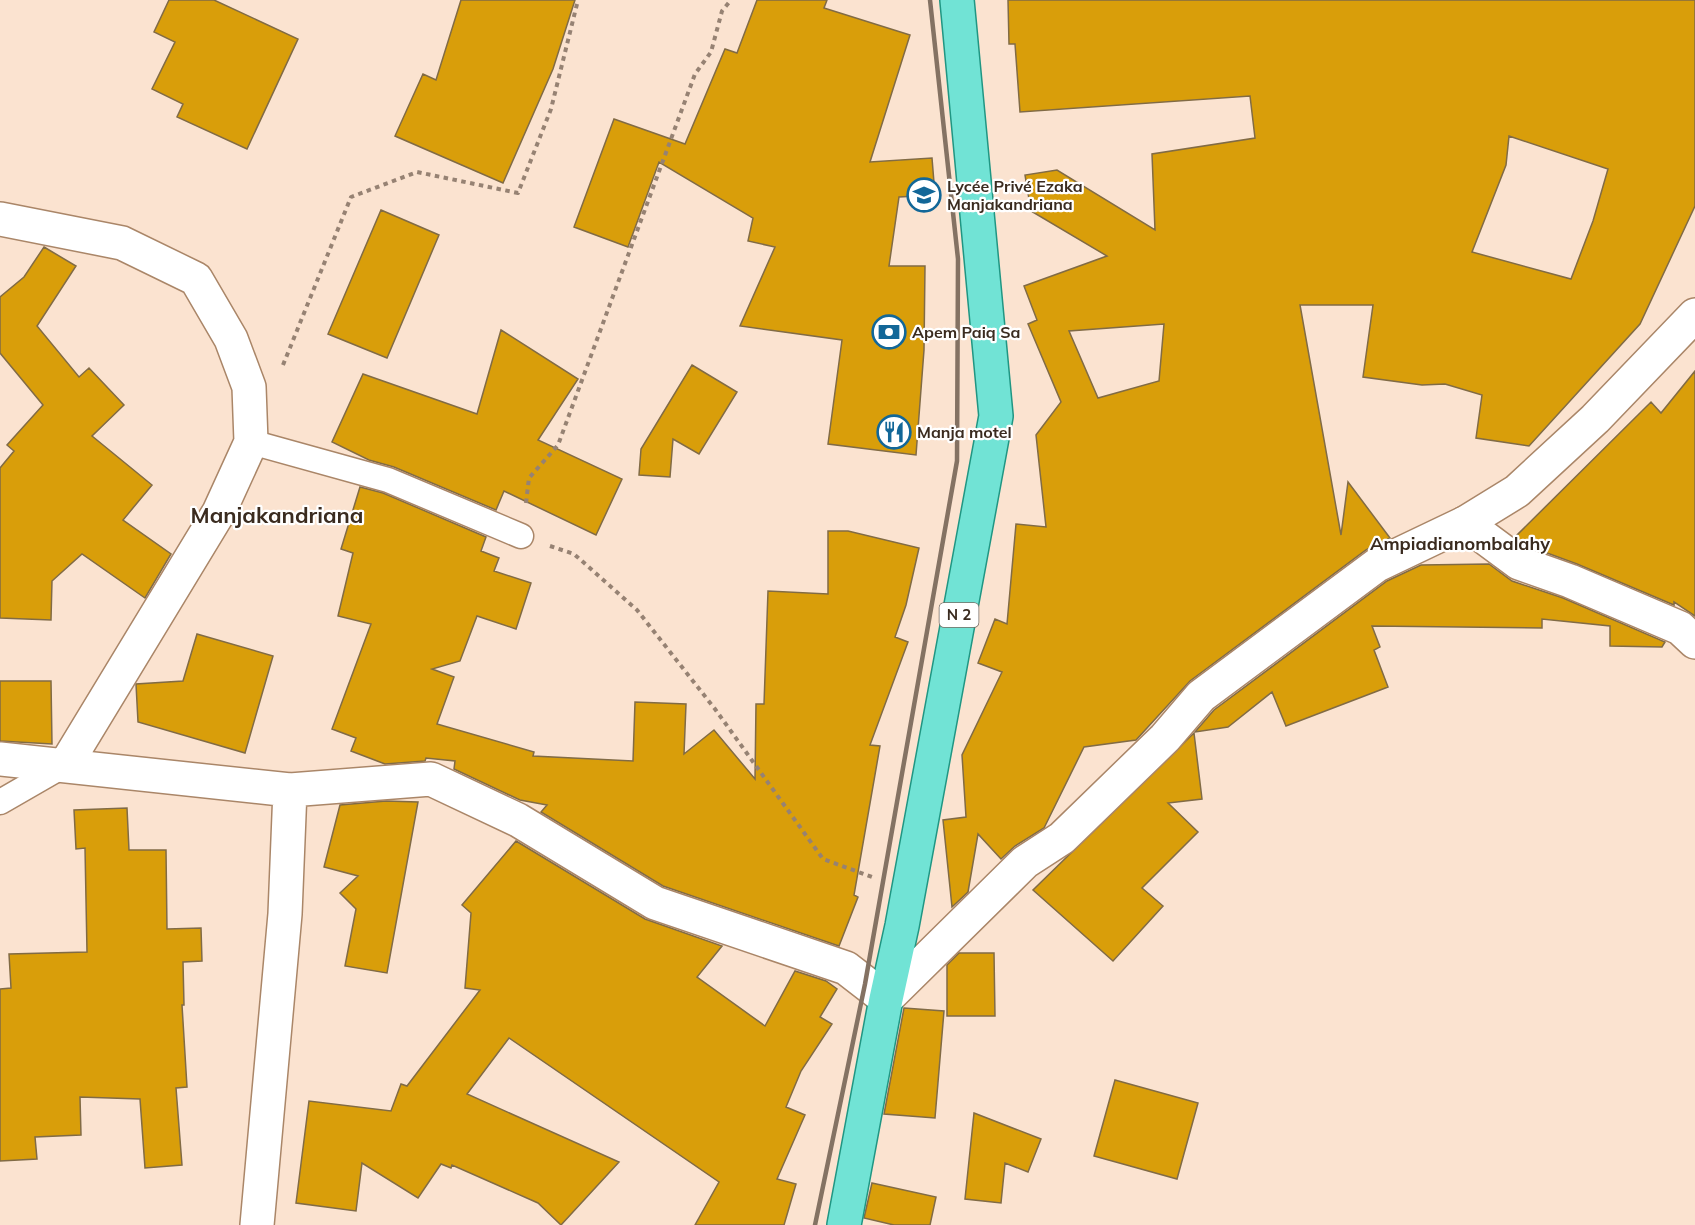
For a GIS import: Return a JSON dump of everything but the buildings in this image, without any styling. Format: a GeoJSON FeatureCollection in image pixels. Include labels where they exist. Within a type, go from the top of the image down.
{"type":"FeatureCollection","features":[{"type":"Feature","properties":{"kind":"main road","name":"N 2"},"geometry":{"type":"LineString","coordinates":[[844,1225],[886,999],[905,914],[996,416],[957,0]]}},
{"type":"Feature","properties":{"kind":"street"},"geometry":{"type":"LineString","coordinates":[[0,219],[122,243],[196,279],[231,339],[249,387],[251,442],[219,512],[66,764]]}},
{"type":"Feature","properties":{"kind":"street"},"geometry":{"type":"LineString","coordinates":[[0,759],[66,764],[290,790],[430,778],[518,820],[655,903],[846,968],[886,999],[1025,862],[1062,838],[1165,738],[1202,696],[1377,565],[1464,523],[1517,491],[1595,419],[1695,315]]}},
{"type":"Feature","properties":{"kind":"street"},"geometry":{"type":"LineString","coordinates":[[1464,523],[1519,563],[1680,628],[1695,642]]}},
{"type":"Feature","properties":{"kind":"street"},"geometry":{"type":"LineString","coordinates":[[257,1225],[285,914],[290,790]]}},
{"type":"Feature","properties":{"kind":"lane"},"geometry":{"type":"LineString","coordinates":[[251,442],[388,480],[521,536]]}},
{"type":"Feature","properties":{"kind":"lane"},"geometry":{"type":"LineString","coordinates":[[0,802],[66,764]]}},
{"type":"Feature","properties":{"kind":"path"},"geometry":{"type":"LineString","coordinates":[[282,367],[351,197],[417,172],[518,193],[551,109],[578,0]]}},
{"type":"Feature","properties":{"kind":"path"},"geometry":{"type":"LineString","coordinates":[[731,0],[722,11],[711,52],[695,74],[558,445],[529,478],[521,536],[574,554],[637,610],[715,709],[823,859],[873,878]]}},
{"type":"Feature","properties":{"kind":"railway"},"geometry":{"type":"LineString","coordinates":[[815,1225],[865,984],[957,461],[958,259],[930,0]]}},
{"type":"Feature","properties":{"kind":"place","name":"Lycée Privé Ezaka Manjakandriana"},"geometry":{"type":"Point","coordinates":[924,195]}},
{"type":"Feature","properties":{"kind":"place","name":"Apem Paiq Sa"},"geometry":{"type":"Point","coordinates":[889,332]}},
{"type":"Feature","properties":{"kind":"place","name":"Manja motel"},"geometry":{"type":"Point","coordinates":[894,432]}},
{"type":"Feature","properties":{"kind":"district","name":"Manjakandriana"},"geometry":{"type":"Point","coordinates":[277,515]}},
{"type":"Feature","properties":{"kind":"district","name":"Ampiadianombalahy"},"geometry":{"type":"Point","coordinates":[1460,544]}}]}
